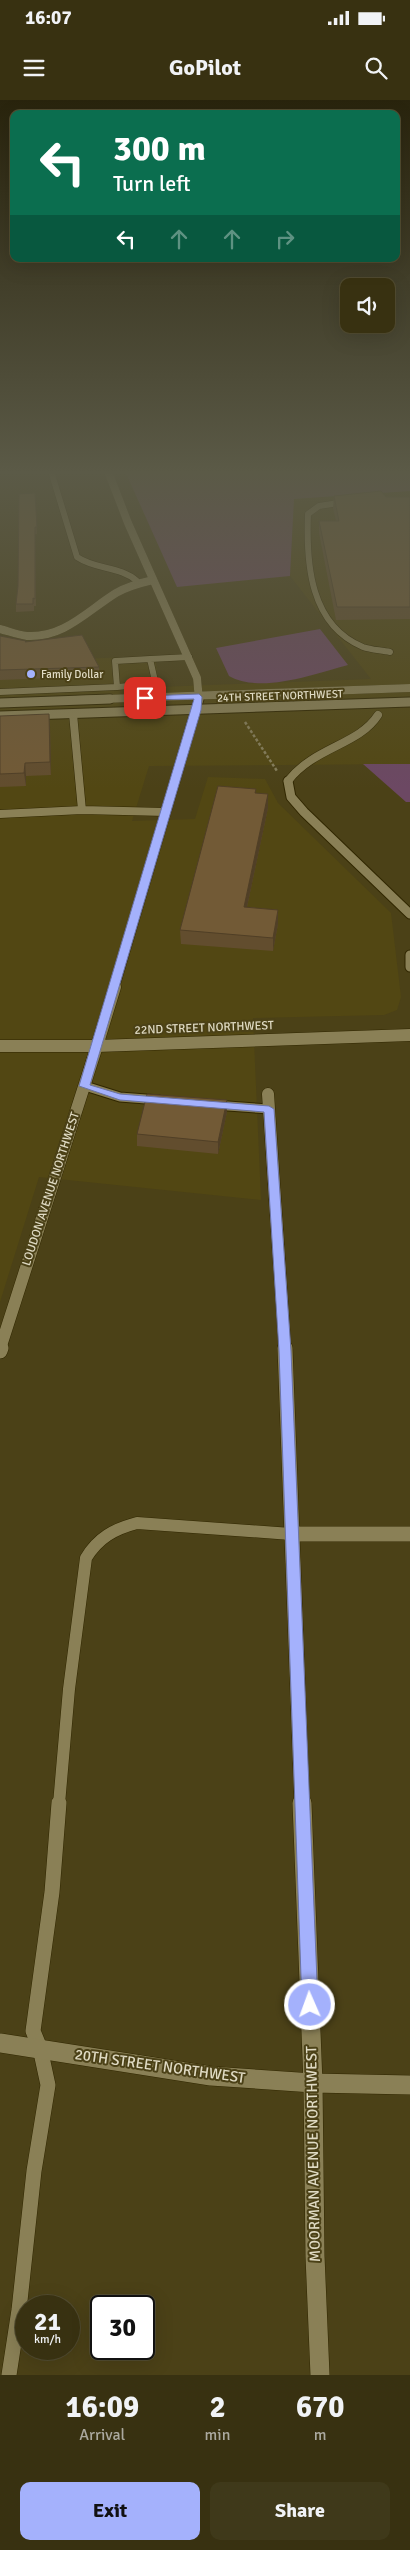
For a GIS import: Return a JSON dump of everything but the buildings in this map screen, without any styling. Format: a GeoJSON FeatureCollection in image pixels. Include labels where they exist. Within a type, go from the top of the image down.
{"type":"FeatureCollection","features":[{"type":"Feature","properties":{"kind":"street","name":"LOUDON AVENUE NORTHWEST"},"geometry":{"type":"LineString","coordinates":[[0,1351],[85,1086],[197,710],[199,697],[197,678],[152,577]]}},
{"type":"Feature","properties":{"kind":"street"},"geometry":{"type":"LineString","coordinates":[[0,629],[27,634],[62,630],[78,622],[137,581],[153,580]]}},
{"type":"Feature","properties":{"kind":"street","name":"24TH STREET NORTHWEST"},"geometry":{"type":"LineString","coordinates":[[0,703],[410,688]]}},
{"type":"Feature","properties":{"kind":"street","name":"24TH STREET NORTHWEST"},"geometry":{"type":"LineString","coordinates":[[0,716],[410,702]]}},
{"type":"Feature","properties":{"kind":"street"},"geometry":{"type":"LineString","coordinates":[[288,781],[291,796],[304,812],[410,914]]}},
{"type":"Feature","properties":{"kind":"street"},"geometry":{"type":"LineString","coordinates":[[410,955],[410,967]]}},
{"type":"Feature","properties":{"kind":"street","name":"22ND STREET NORTHWEST"},"geometry":{"type":"LineString","coordinates":[[0,1046],[96,1046],[410,1035]]}},
{"type":"Feature","properties":{"kind":"street","name":"MOORMAN AVENUE NORTHWEST"},"geometry":{"type":"LineString","coordinates":[[269,1101],[285,1351],[313,2084],[315,2256],[320,2375]]}},
{"type":"Feature","properties":{"kind":"street"},"geometry":{"type":"LineString","coordinates":[[292,1534],[410,1534]]}},
{"type":"Feature","properties":{"kind":"street","name":"20TH STREET NORTHWEST"},"geometry":{"type":"LineString","coordinates":[[0,2043],[211,2076],[313,2084],[410,2085]]}},
{"type":"Feature","properties":{"kind":"lane"},"geometry":{"type":"LineString","coordinates":[[133,577],[137,581]]}},
{"type":"Feature","properties":{"kind":"lane"},"geometry":{"type":"LineString","coordinates":[[310,577],[317,601],[327,619],[344,635],[362,648],[390,652]]}},
{"type":"Feature","properties":{"kind":"lane"},"geometry":{"type":"LineString","coordinates":[[117,687],[115,661],[189,657]]}},
{"type":"Feature","properties":{"kind":"lane"},"geometry":{"type":"LineString","coordinates":[[0,692],[127,687],[152,684],[155,681],[150,659]]}},
{"type":"Feature","properties":{"kind":"lane"},"geometry":{"type":"LineString","coordinates":[[127,687],[128,699]]}},
{"type":"Feature","properties":{"kind":"lane"},"geometry":{"type":"LineString","coordinates":[[93,688],[93,700]]}},
{"type":"Feature","properties":{"kind":"lane"},"geometry":{"type":"LineString","coordinates":[[73,714],[82,810]]}},
{"type":"Feature","properties":{"kind":"lane"},"geometry":{"type":"LineString","coordinates":[[288,781],[294,770],[308,758],[364,731],[375,723],[378,714]]}},
{"type":"Feature","properties":{"kind":"lane"},"geometry":{"type":"LineString","coordinates":[[0,814],[82,810],[166,812]]}},
{"type":"Feature","properties":{"kind":"lane"},"geometry":{"type":"LineString","coordinates":[[85,1086],[120,1097],[167,1101]]}},
{"type":"Feature","properties":{"kind":"lane"},"geometry":{"type":"LineString","coordinates":[[205,1104],[269,1101]]}},
{"type":"Feature","properties":{"kind":"lane"},"geometry":{"type":"LineString","coordinates":[[9,2375],[19,2310],[34,2171],[48,2085],[40,2048],[33,2031],[52,1892],[69,1689],[86,1558],[92,1546],[104,1535],[120,1527],[137,1524],[292,1534]]}},
{"type":"Feature","properties":{"kind":"path"},"geometry":{"type":"LineString","coordinates":[[244,719],[277,772],[288,781]]}},
{"type":"Feature","properties":{"kind":"shaded area"},"geometry":{"type":"Polygon","coordinates":[[[173,577],[278,577],[177,587],[173,577]]]}},
{"type":"Feature","properties":{"kind":"shaded area"},"geometry":{"type":"Polygon","coordinates":[[[291,577],[410,577],[410,764],[149,766],[132,821],[195,819],[208,777],[265,779],[278,803],[391,913],[401,997],[397,1010],[384,1015],[253,1018],[261,1200],[39,1177],[0,1302],[0,662],[155,656],[159,687],[371,679],[291,577]]]}},
{"type":"Feature","properties":{"kind":"shaded area"},"geometry":{"type":"Polygon","coordinates":[[[320,629],[348,665],[288,681],[256,683],[242,681],[229,676],[216,648],[320,629]]]}},
{"type":"Feature","properties":{"kind":"shaded area"},"geometry":{"type":"Polygon","coordinates":[[[363,764],[410,764],[410,802],[406,802],[363,764]]]}},
{"type":"Feature","properties":{"kind":"place","name":"Family Dollar"},"geometry":{"type":"Point","coordinates":[31,674]}},
{"type":"Feature","properties":{"kind":"route"},"geometry":{"type":"LineString","coordinates":[[145,698],[199,697],[197,710],[85,1086],[120,1097],[269,1109],[285,1351],[310,2005]]}}]}
